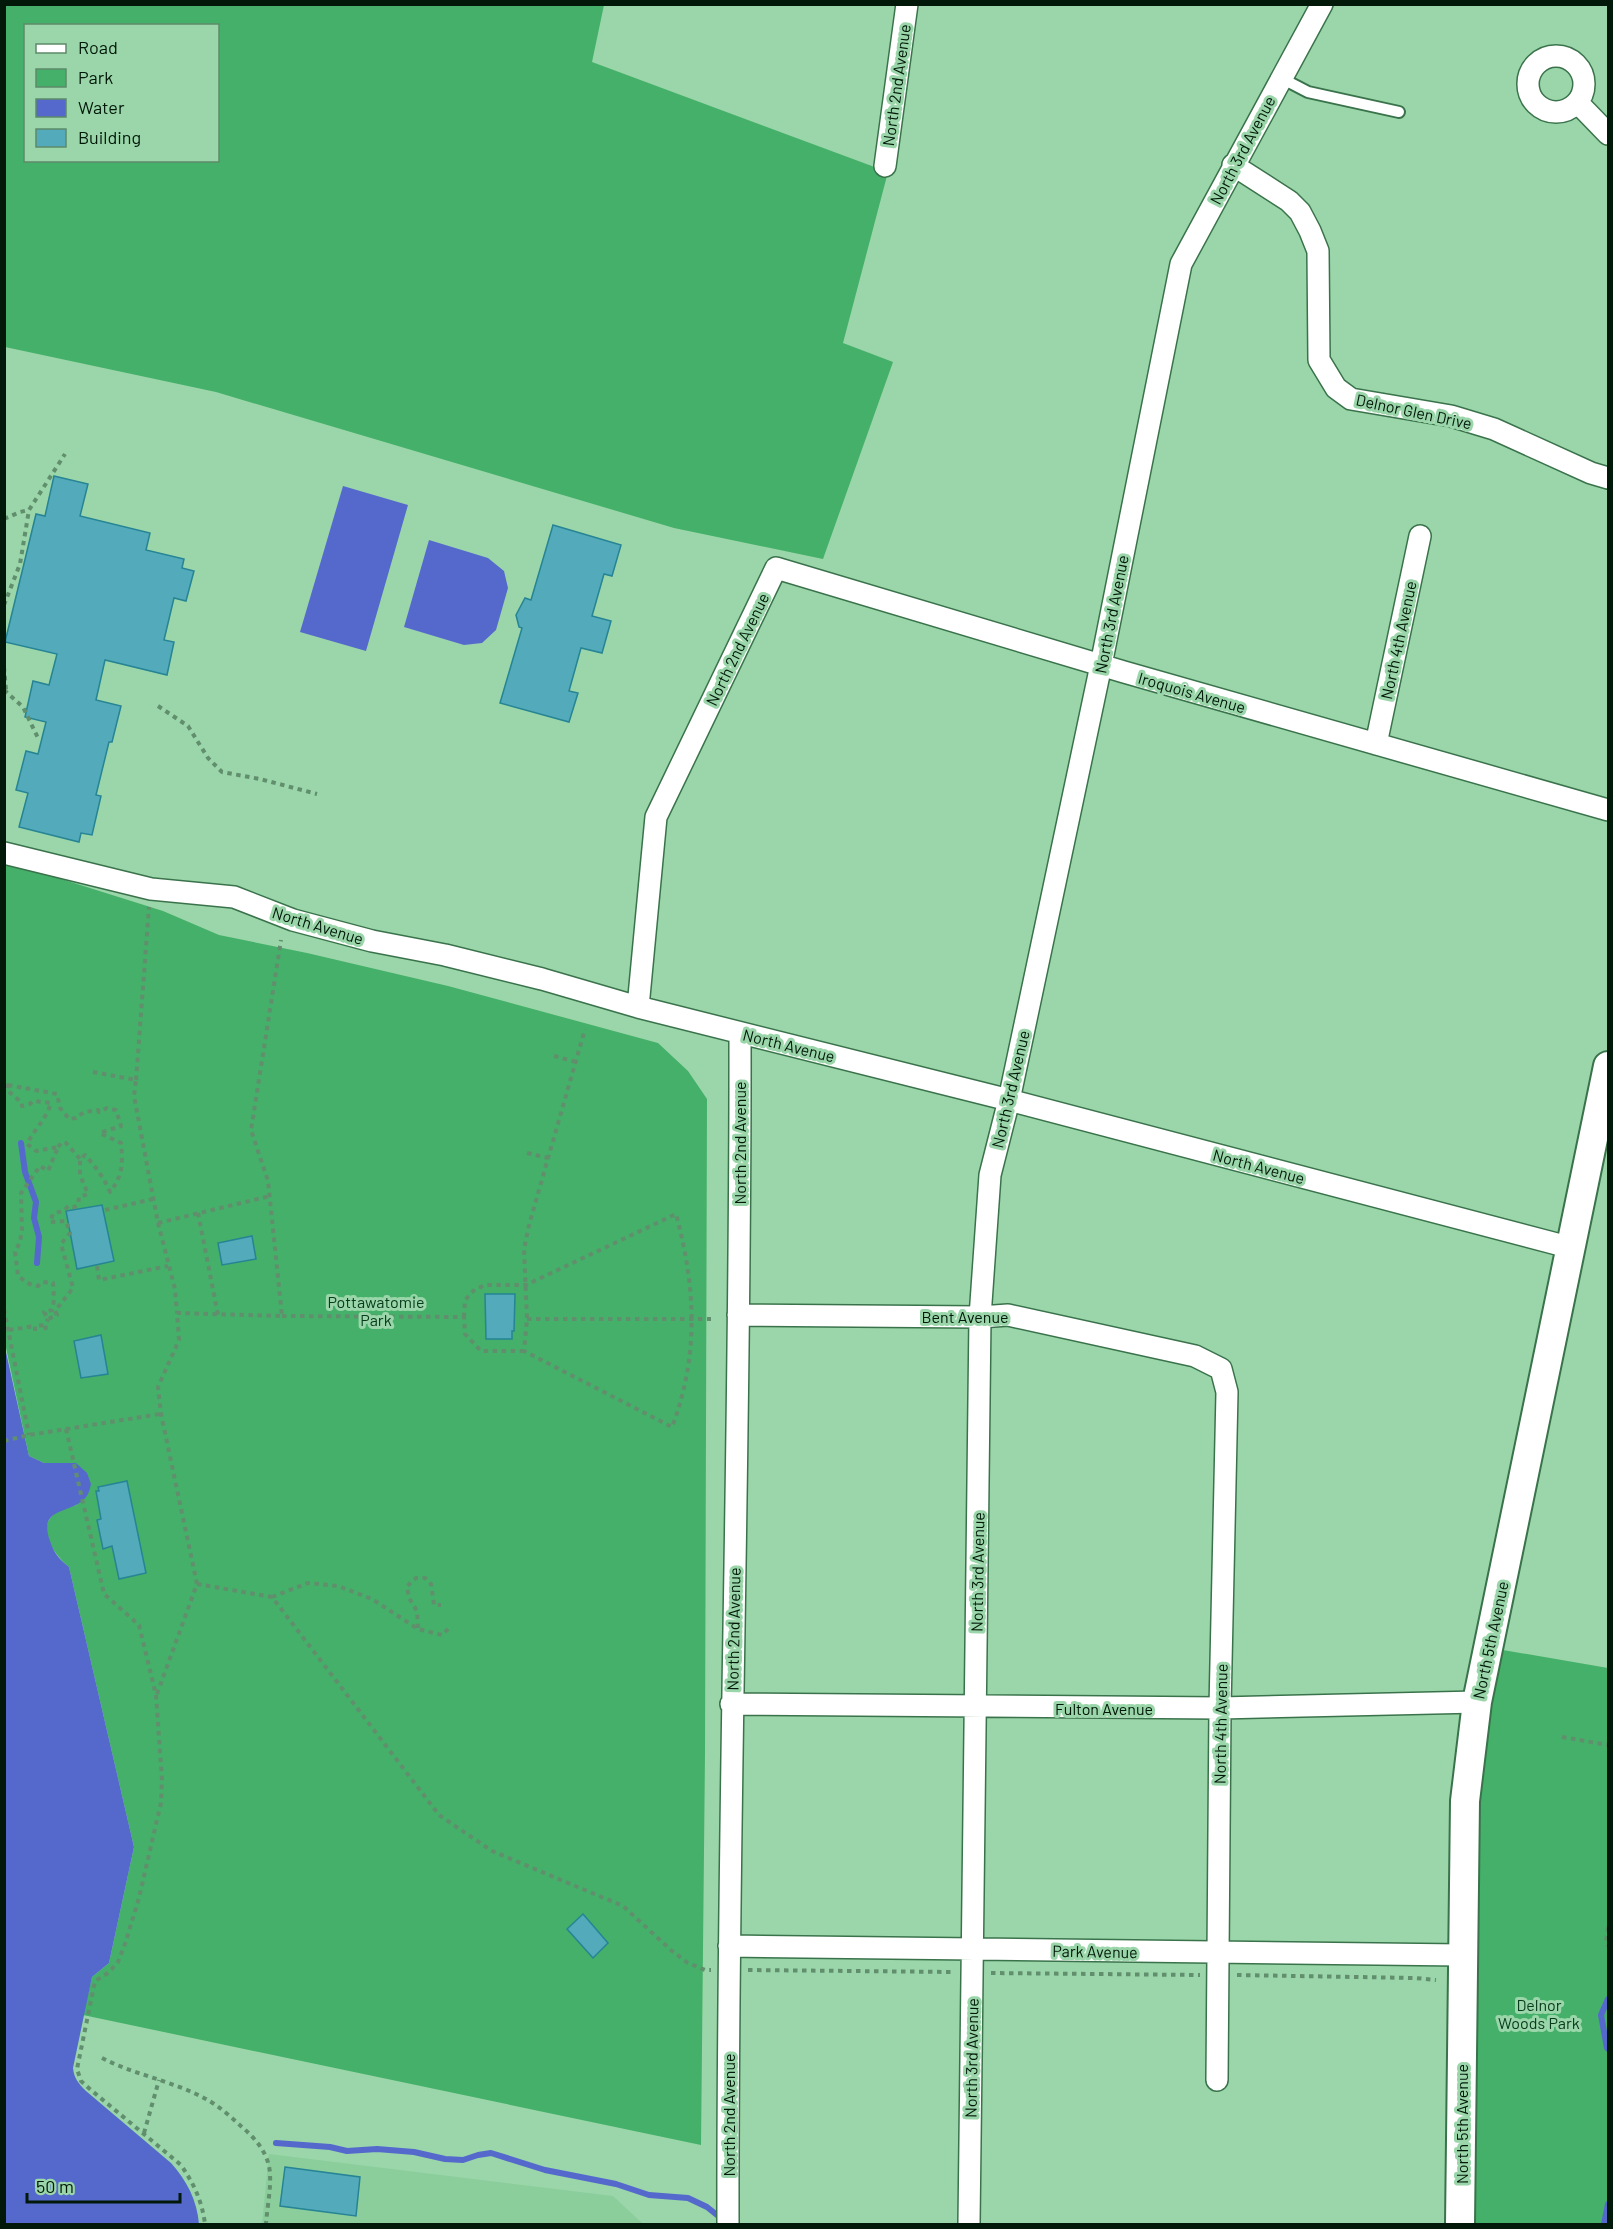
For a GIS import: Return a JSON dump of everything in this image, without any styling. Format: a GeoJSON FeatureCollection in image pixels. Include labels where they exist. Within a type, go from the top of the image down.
{"type":"FeatureCollection","features":[{"type":"Feature","properties":{"kind":"main road","name":"North 5th Avenue"},"geometry":{"type":"LineString","coordinates":[[1460,2224],[1465,1801],[1477,1702],[1608,1066]]}},
{"type":"Feature","properties":{"kind":"street","name":"North 2nd Avenue"},"geometry":{"type":"LineString","coordinates":[[885,166],[907,4]]}},
{"type":"Feature","properties":{"kind":"street","name":"North 3rd Avenue"},"geometry":{"type":"LineString","coordinates":[[969,2224],[980,1317],[990,1175],[1009,1100],[1101,665],[1181,264],[1322,4]]}},
{"type":"Feature","properties":{"kind":"street"},"geometry":{"type":"LineString","coordinates":[[1578,103],[1608,134]]}},
{"type":"Feature","properties":{"kind":"street","name":"Delnor Glen Drive"},"geometry":{"type":"LineString","coordinates":[[1233,165],[1289,201],[1300,212],[1310,231],[1318,251],[1319,360],[1336,388],[1351,399],[1451,416],[1494,429],[1591,473],[1608,478]]}},
{"type":"Feature","properties":{"kind":"street","name":"North 4th Avenue"},"geometry":{"type":"LineString","coordinates":[[1376,744],[1420,536]]}},
{"type":"Feature","properties":{"kind":"street","name":"North 2nd Avenue"},"geometry":{"type":"LineString","coordinates":[[638,1007],[656,817],[776,568]]}},
{"type":"Feature","properties":{"kind":"street","name":"Iroquois Avenue"},"geometry":{"type":"LineString","coordinates":[[776,568],[1101,665],[1608,810]]}},
{"type":"Feature","properties":{"kind":"street","name":"North Avenue"},"geometry":{"type":"LineString","coordinates":[[4,853],[151,889],[234,897],[293,920],[372,941],[445,955],[514,972],[638,1007],[1009,1100],[1572,1248]]}},
{"type":"Feature","properties":{"kind":"street","name":"North 2nd Avenue"},"geometry":{"type":"LineString","coordinates":[[728,2224],[731,1704],[740,1033]]}},
{"type":"Feature","properties":{"kind":"street","name":"Bent Avenue"},"geometry":{"type":"LineString","coordinates":[[738,1315],[980,1317],[1008,1315],[1195,1356],[1221,1369]]}},
{"type":"Feature","properties":{"kind":"street","name":"North 4th Avenue"},"geometry":{"type":"LineString","coordinates":[[1217,2080],[1220,1708],[1227,1392],[1221,1369]]}},
{"type":"Feature","properties":{"kind":"street","name":"Fulton Avenue"},"geometry":{"type":"LineString","coordinates":[[731,1704],[1220,1708],[1477,1702]]}},
{"type":"Feature","properties":{"kind":"street","name":"Park Avenue"},"geometry":{"type":"LineString","coordinates":[[729,1946],[1462,1954]]}},
{"type":"Feature","properties":{"kind":"lane"},"geometry":{"type":"LineString","coordinates":[[1281,78],[1308,92],[1399,112]]}},
{"type":"Feature","properties":{"kind":"path"},"geometry":{"type":"LineString","coordinates":[[4,605],[20,564],[29,510],[65,454]]}},
{"type":"Feature","properties":{"kind":"path"},"geometry":{"type":"LineString","coordinates":[[4,519],[29,510]]}},
{"type":"Feature","properties":{"kind":"path"},"geometry":{"type":"LineString","coordinates":[[4,667],[5,690],[23,707],[38,738]]}},
{"type":"Feature","properties":{"kind":"path"},"geometry":{"type":"LineString","coordinates":[[158,706],[188,726],[208,758],[222,772],[260,779],[316,794]]}},
{"type":"Feature","properties":{"kind":"path"},"geometry":{"type":"LineString","coordinates":[[151,889],[134,1096],[158,1223],[175,1289],[179,1340],[158,1388],[161,1414],[197,1584],[156,1695]]}},
{"type":"Feature","properties":{"kind":"path"},"geometry":{"type":"LineString","coordinates":[[281,940],[251,1130],[268,1181],[282,1316]]}},
{"type":"Feature","properties":{"kind":"path"},"geometry":{"type":"LineString","coordinates":[[525,1351],[528,1318],[524,1249],[585,1029]]}},
{"type":"Feature","properties":{"kind":"path"},"geometry":{"type":"LineString","coordinates":[[554,1056],[576,1062]]}},
{"type":"Feature","properties":{"kind":"path"},"geometry":{"type":"LineString","coordinates":[[93,1072],[136,1080]]}},
{"type":"Feature","properties":{"kind":"path"},"geometry":{"type":"LineString","coordinates":[[58,1147],[36,1151],[27,1144],[31,1134],[43,1122],[51,1104],[33,1101],[22,1106],[22,1103],[7,1090],[8,1086],[57,1094],[60,1108],[69,1119],[76,1118],[84,1112],[98,1110],[99,1112],[107,1108],[116,1110],[120,1126],[100,1133],[121,1143],[123,1163],[120,1169],[120,1179],[110,1192],[98,1169],[86,1155],[80,1158]]}},
{"type":"Feature","properties":{"kind":"path"},"geometry":{"type":"LineString","coordinates":[[9,1330],[46,1327],[48,1319],[44,1312],[52,1310],[53,1283],[42,1282],[38,1286],[32,1286],[18,1276],[15,1252],[20,1242],[20,1208],[23,1208],[21,1193],[40,1166],[48,1171],[62,1142],[66,1143],[80,1158],[80,1175],[88,1194],[79,1197],[78,1204],[74,1207],[68,1206],[65,1210],[53,1214],[50,1222],[66,1221],[70,1233],[61,1244],[73,1288],[66,1300],[61,1301],[55,1311],[57,1315],[48,1319]]}},
{"type":"Feature","properties":{"kind":"path"},"geometry":{"type":"LineString","coordinates":[[527,1153],[548,1158]]}},
{"type":"Feature","properties":{"kind":"path"},"geometry":{"type":"LineString","coordinates":[[158,1223],[270,1196]]}},
{"type":"Feature","properties":{"kind":"path"},"geometry":{"type":"LineString","coordinates":[[105,1210],[153,1199]]}},
{"type":"Feature","properties":{"kind":"path"},"geometry":{"type":"LineString","coordinates":[[198,1214],[218,1315]]}},
{"type":"Feature","properties":{"kind":"path"},"geometry":{"type":"LineString","coordinates":[[676,1214],[690,1279],[692,1319],[691,1360],[681,1403],[672,1427],[525,1351],[481,1351],[465,1334],[465,1300],[475,1289],[486,1285],[526,1285],[676,1214]]}},
{"type":"Feature","properties":{"kind":"path"},"geometry":{"type":"LineString","coordinates":[[97,1266],[99,1280],[168,1266]]}},
{"type":"Feature","properties":{"kind":"path"},"geometry":{"type":"LineString","coordinates":[[4,1309],[29,1435]]}},
{"type":"Feature","properties":{"kind":"path"},"geometry":{"type":"LineString","coordinates":[[177,1313],[464,1317]]}},
{"type":"Feature","properties":{"kind":"path"},"geometry":{"type":"LineString","coordinates":[[528,1318],[711,1319]]}},
{"type":"Feature","properties":{"kind":"path"},"geometry":{"type":"LineString","coordinates":[[4,1441],[161,1414]]}},
{"type":"Feature","properties":{"kind":"path"},"geometry":{"type":"LineString","coordinates":[[66,1429],[104,1594],[139,1625],[156,1695],[162,1780],[161,1803],[139,1898],[118,1962],[108,1973],[95,1981],[77,2069],[81,2081],[181,2165],[200,2200],[205,2224]]}},
{"type":"Feature","properties":{"kind":"path"},"geometry":{"type":"LineString","coordinates":[[418,1629],[417,1611],[409,1598],[407,1586],[416,1578],[425,1578],[431,1584],[434,1605],[441,1605]]}},
{"type":"Feature","properties":{"kind":"path"},"geometry":{"type":"LineString","coordinates":[[197,1584],[272,1597],[308,1583],[338,1586],[372,1599],[418,1629],[442,1635],[450,1627]]}},
{"type":"Feature","properties":{"kind":"path"},"geometry":{"type":"LineString","coordinates":[[272,1597],[439,1815],[492,1851],[623,1906],[672,1951],[688,1963],[705,1970],[1217,1975],[1436,1980]]}},
{"type":"Feature","properties":{"kind":"path"},"geometry":{"type":"LineString","coordinates":[[1562,1737],[1608,1745]]}},
{"type":"Feature","properties":{"kind":"path"},"geometry":{"type":"LineString","coordinates":[[1608,1927],[1606,1941],[1608,1946]]}},
{"type":"Feature","properties":{"kind":"path"},"geometry":{"type":"LineString","coordinates":[[102,2058],[136,2074],[159,2080],[206,2099],[227,2113],[251,2134],[262,2148],[270,2172],[266,2224]]}},
{"type":"Feature","properties":{"kind":"path"},"geometry":{"type":"LineString","coordinates":[[144,2133],[159,2080]]}},
{"type":"Feature","properties":{"kind":"shaded area"},"geometry":{"type":"Polygon","coordinates":[[[269,2154],[613,2196],[643,2224],[262,2224],[269,2154]]]}},
{"type":"Feature","properties":{"kind":"green space"},"geometry":{"type":"Polygon","coordinates":[[[5,5],[604,5],[592,62],[888,172],[843,343],[893,362],[823,559],[674,528],[216,392],[5,347],[5,5]]]}},
{"type":"Feature","properties":{"kind":"green space","name":"Pottawatomie Park"},"geometry":{"type":"Polygon","coordinates":[[[4,861],[163,911],[219,935],[448,986],[658,1043],[688,1071],[707,1099],[701,2145],[83,2015],[92,1977],[109,1963],[134,1847],[69,1567],[59,1557],[48,1537],[48,1523],[51,1517],[63,1509],[77,1505],[52,1463],[44,1463],[29,1456],[5,1343],[4,861]]]}},
{"type":"Feature","properties":{"kind":"green space","name":"Delnor Woods Park"},"geometry":{"type":"Polygon","coordinates":[[[1497,1649],[1608,1668],[1608,2224],[1469,2224],[1472,1802],[1497,1649]]]}},
{"type":"Feature","properties":{"kind":"water"},"geometry":{"type":"Polygon","coordinates":[[[343,486],[408,505],[366,651],[300,632],[343,486]]]}},
{"type":"Feature","properties":{"kind":"water"},"geometry":{"type":"Polygon","coordinates":[[[429,540],[488,558],[504,571],[508,588],[496,630],[482,643],[464,645],[404,627],[429,540]]]}},
{"type":"Feature","properties":{"kind":"water"},"geometry":{"type":"Polygon","coordinates":[[[4,1343],[29,1456],[44,1463],[76,1463],[87,1473],[91,1484],[88,1494],[80,1503],[52,1516],[48,1521],[47,1530],[55,1552],[69,1567],[134,1847],[109,1963],[92,1977],[73,2068],[77,2080],[86,2091],[177,2170],[193,2199],[199,2224],[5,2224],[4,1343]]]}},
{"type":"Feature","properties":{"kind":"building"},"geometry":{"type":"Polygon","coordinates":[[[54,476],[88,484],[80,516],[150,533],[146,550],[184,559],[182,568],[194,571],[186,601],[174,598],[164,640],[174,642],[167,675],[105,660],[96,700],[121,706],[112,742],[109,742],[96,795],[101,796],[92,835],[81,833],[79,842],[19,827],[28,793],[16,790],[26,751],[38,754],[46,722],[25,717],[33,681],[49,685],[57,654],[5,642],[36,514],[45,516],[54,476]]]}},
{"type":"Feature","properties":{"kind":"building"},"geometry":{"type":"Polygon","coordinates":[[[553,525],[621,545],[612,576],[604,574],[592,616],[611,621],[602,653],[581,648],[569,691],[578,693],[569,722],[500,703],[522,628],[519,627],[516,615],[525,598],[531,600],[553,525]]]}},
{"type":"Feature","properties":{"kind":"building"},"geometry":{"type":"Polygon","coordinates":[[[102,1205],[114,1261],[77,1269],[66,1211],[102,1205]]]}},
{"type":"Feature","properties":{"kind":"building"},"geometry":{"type":"Polygon","coordinates":[[[252,1236],[256,1259],[222,1265],[218,1243],[252,1236]]]}},
{"type":"Feature","properties":{"kind":"building"},"geometry":{"type":"Polygon","coordinates":[[[485,1294],[515,1294],[512,1339],[486,1339],[485,1294]]]}},
{"type":"Feature","properties":{"kind":"building"},"geometry":{"type":"Polygon","coordinates":[[[101,1335],[108,1374],[81,1378],[74,1341],[101,1335]]]}},
{"type":"Feature","properties":{"kind":"building"},"geometry":{"type":"Polygon","coordinates":[[[127,1481],[146,1573],[119,1579],[112,1546],[103,1549],[97,1520],[101,1519],[96,1491],[99,1491],[98,1487],[127,1481]]]}},
{"type":"Feature","properties":{"kind":"building"},"geometry":{"type":"Polygon","coordinates":[[[583,1914],[608,1943],[593,1958],[567,1929],[583,1914]]]}},
{"type":"Feature","properties":{"kind":"building"},"geometry":{"type":"Polygon","coordinates":[[[285,2167],[360,2177],[356,2216],[280,2206],[285,2167]]]}},
{"type":"Feature","properties":{"kind":"waterway"},"geometry":{"type":"LineString","coordinates":[[21,1143],[25,1172],[36,1202],[34,1218],[39,1237],[37,1263]]}},
{"type":"Feature","properties":{"kind":"waterway"},"geometry":{"type":"LineString","coordinates":[[1608,1999],[1601,2015],[1608,2049]]}},
{"type":"Feature","properties":{"kind":"waterway"},"geometry":{"type":"LineString","coordinates":[[276,2143],[330,2147],[347,2151],[377,2149],[414,2152],[445,2159],[463,2160],[491,2153],[545,2170],[616,2184],[649,2195],[688,2198],[707,2207],[722,2219]]}},
{"type":"Feature","properties":{"kind":"waterway"},"geometry":{"type":"LineString","coordinates":[[1604,2224],[1608,2204]]}}]}
